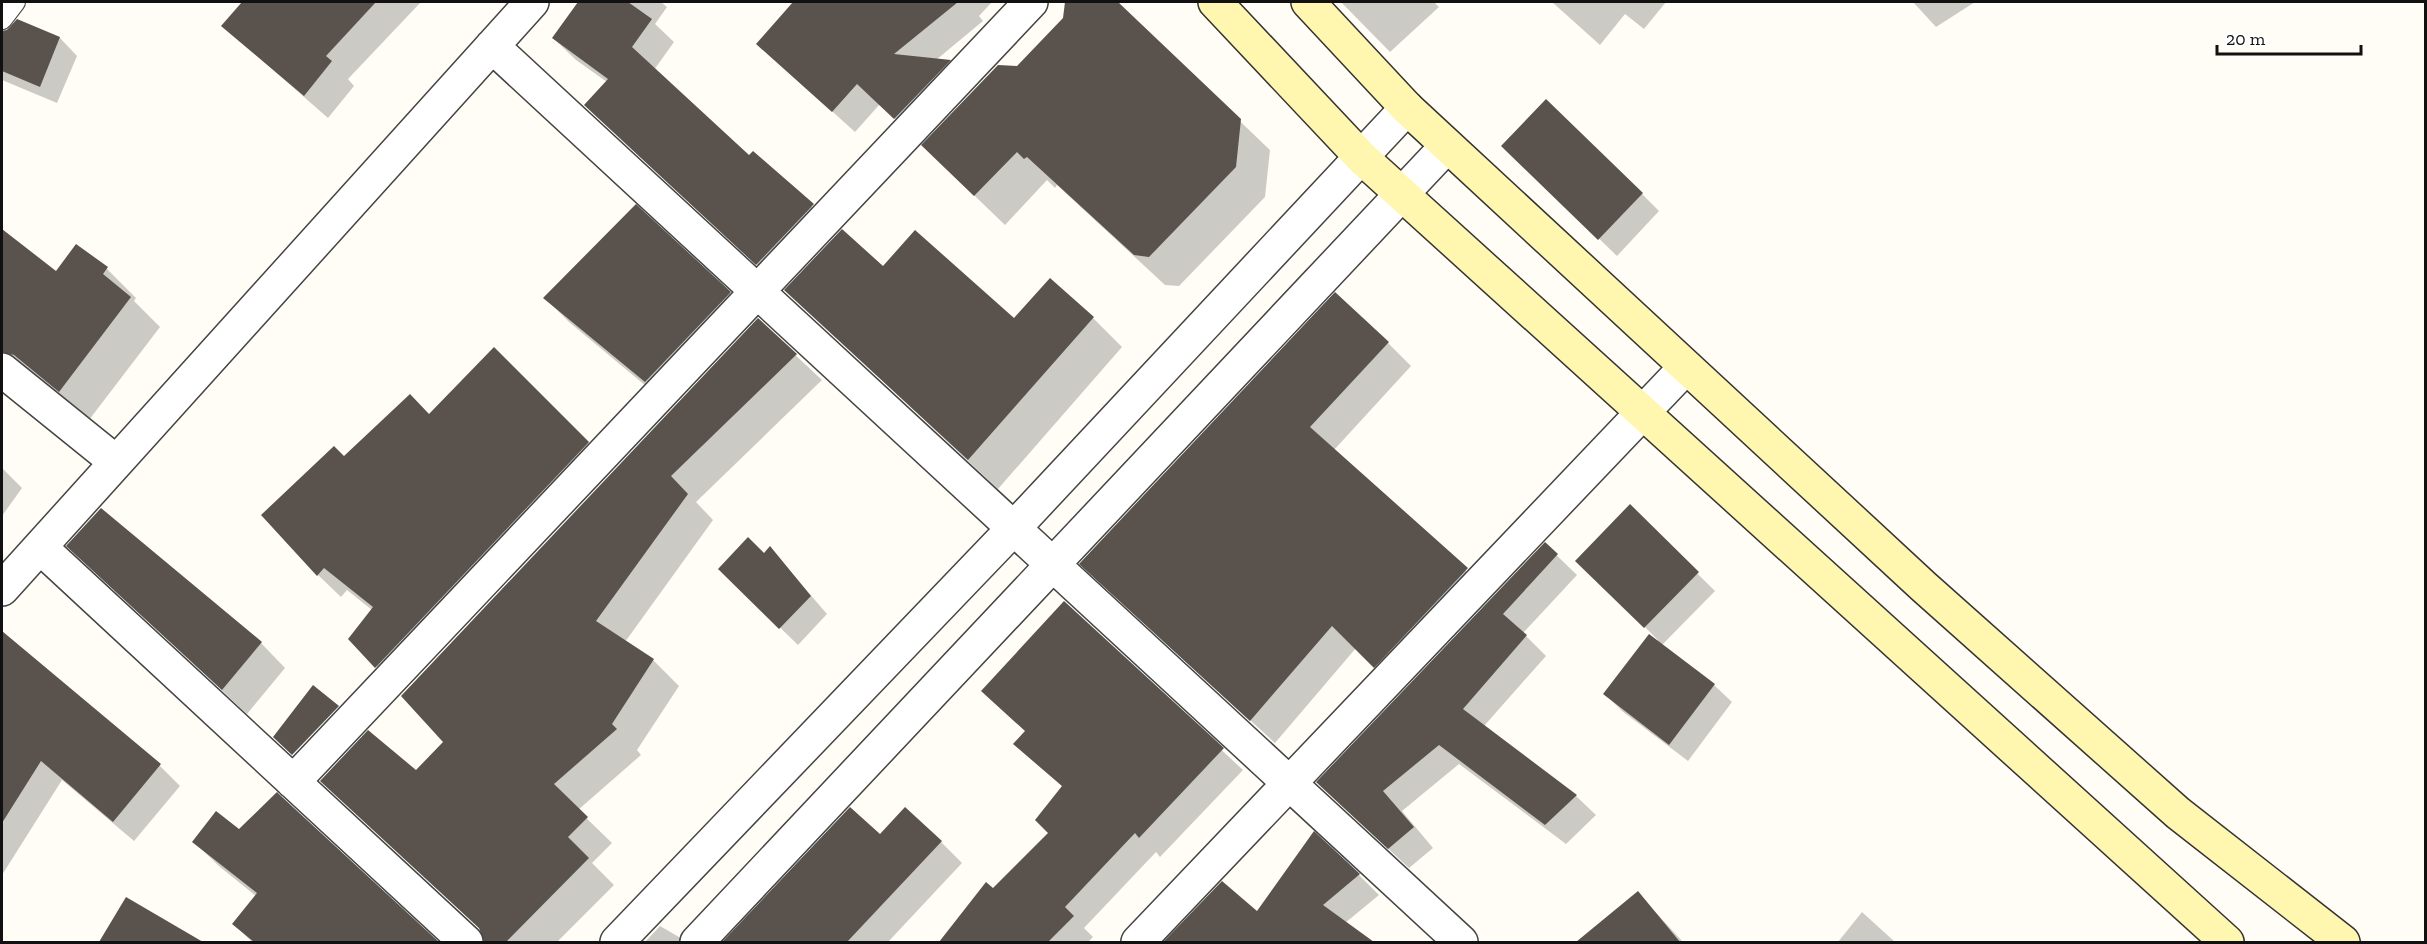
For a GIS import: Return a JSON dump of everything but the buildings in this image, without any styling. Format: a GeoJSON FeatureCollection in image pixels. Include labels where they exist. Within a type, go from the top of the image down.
{"type":"FeatureCollection","features":[{"type":"Feature","properties":{"kind":"main road"},"geometry":{"type":"LineString","coordinates":[[1215,2],[1362,158],[2227,942]]}},
{"type":"Feature","properties":{"kind":"main road"},"geometry":{"type":"LineString","coordinates":[[1308,2],[1407,108],[1447,146],[1923,586],[2178,813],[2343,942]]}},
{"type":"Feature","properties":{"kind":"street"},"geometry":{"type":"LineString","coordinates":[[2,590],[532,2]]}},
{"type":"Feature","properties":{"kind":"street"},"geometry":{"type":"LineString","coordinates":[[293,782],[1031,2]]}},
{"type":"Feature","properties":{"kind":"street"},"geometry":{"type":"LineString","coordinates":[[492,46],[1461,942]]}},
{"type":"Feature","properties":{"kind":"street"},"geometry":{"type":"LineString","coordinates":[[617,942],[1013,529],[1407,108]]}},
{"type":"Feature","properties":{"kind":"street"},"geometry":{"type":"LineString","coordinates":[[697,942],[1400,193],[1447,146]]}},
{"type":"Feature","properties":{"kind":"street"},"geometry":{"type":"LineString","coordinates":[[1138,942],[1641,411],[1686,367]]}},
{"type":"Feature","properties":{"kind":"street"},"geometry":{"type":"LineString","coordinates":[[2,370],[116,462]]}},
{"type":"Feature","properties":{"kind":"street"},"geometry":{"type":"LineString","coordinates":[[40,547],[466,942]]}},
{"type":"Feature","properties":{"kind":"lane"},"geometry":{"type":"LineString","coordinates":[[2,19],[15,2]]}}]}
